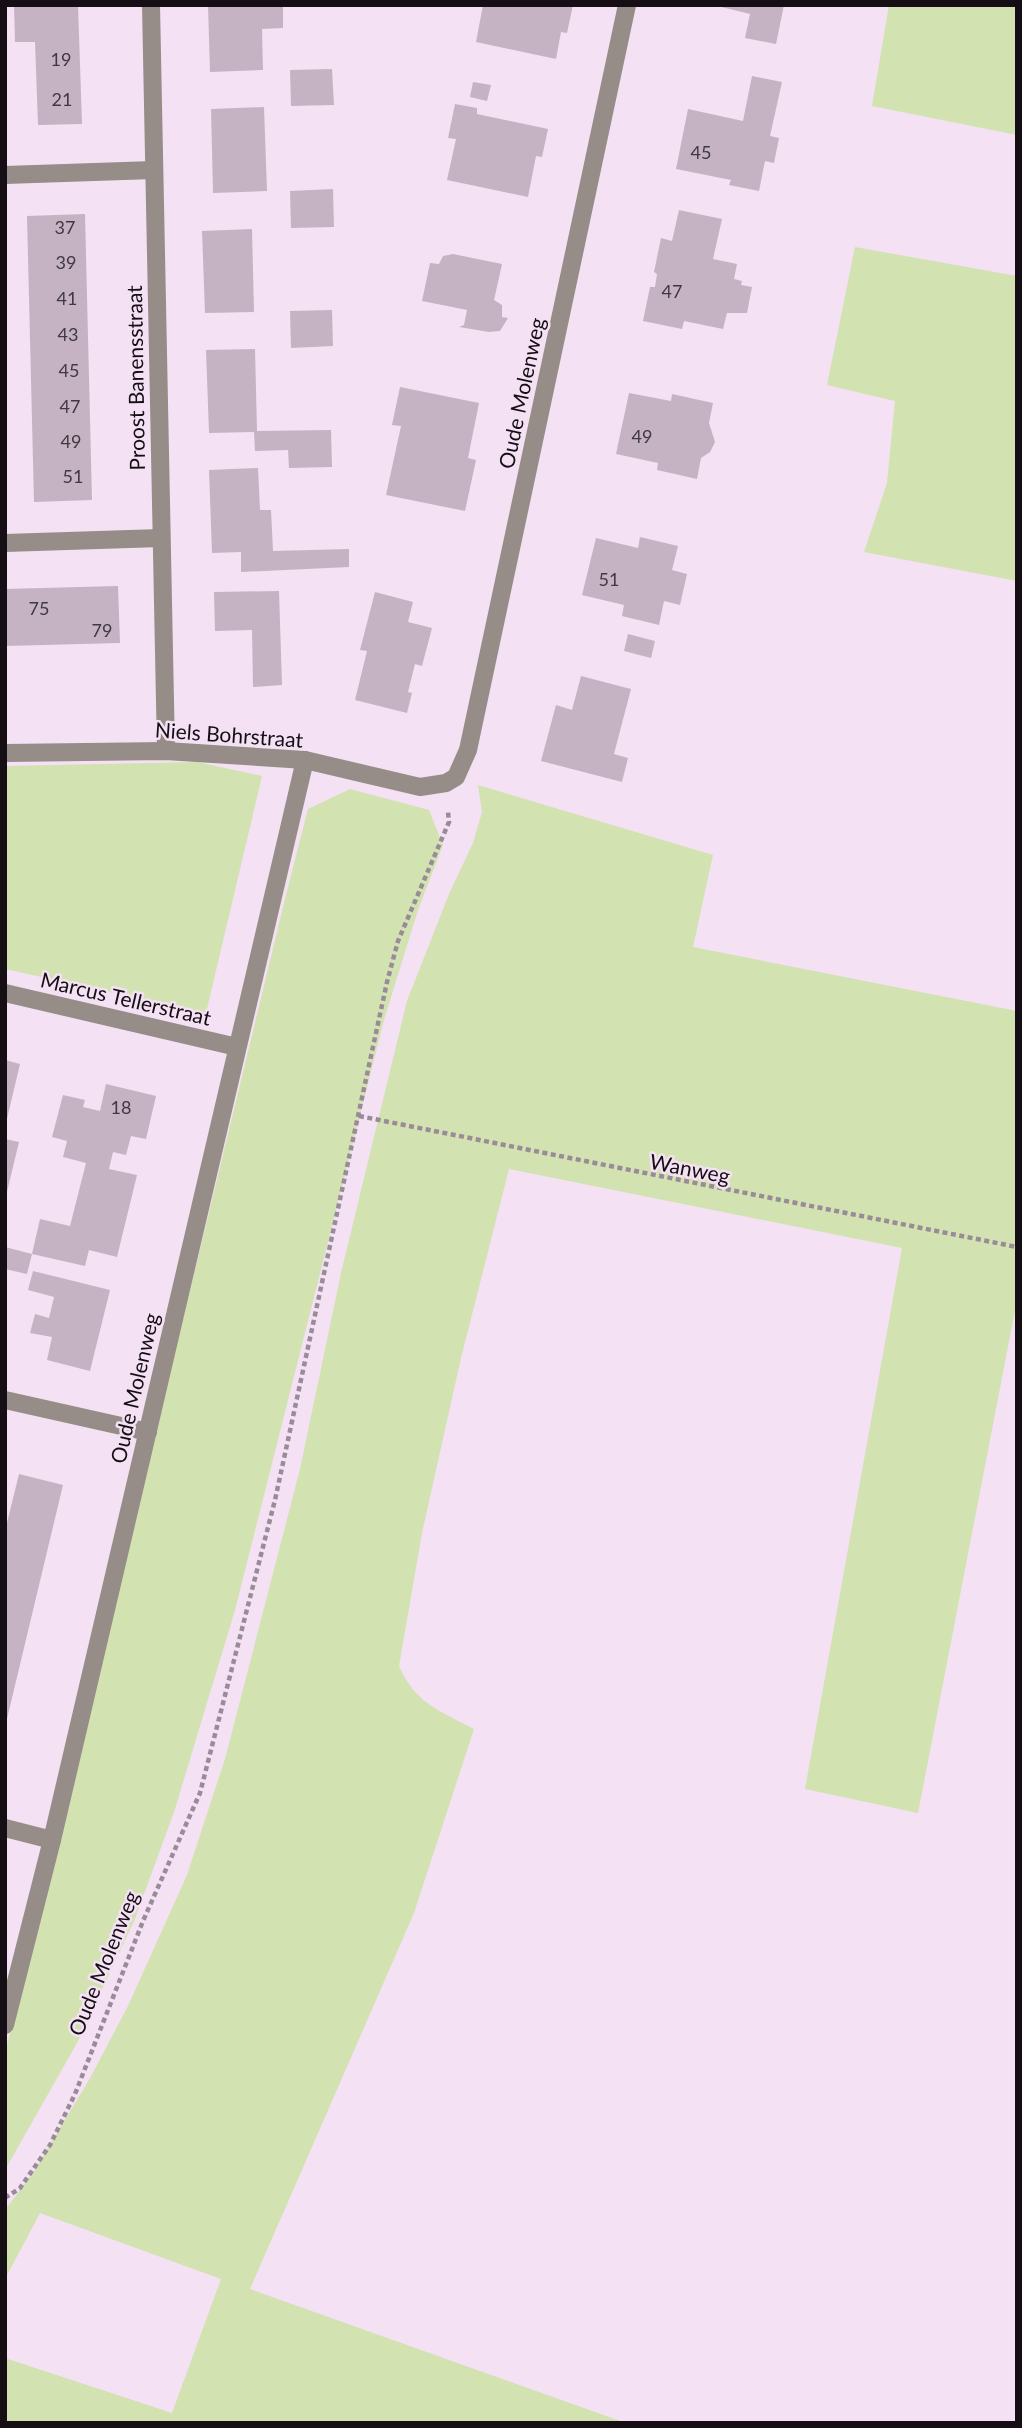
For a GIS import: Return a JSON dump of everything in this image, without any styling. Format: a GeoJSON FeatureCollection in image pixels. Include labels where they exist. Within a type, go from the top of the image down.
{"type":"FeatureCollection","features":[{"type":"Feature","properties":{"kind":"street","name":"Proost Banensstraat"},"geometry":{"type":"LineString","coordinates":[[150,5],[166,751]]}},
{"type":"Feature","properties":{"kind":"street","name":"Oude Molenweg"},"geometry":{"type":"LineString","coordinates":[[446,783],[462,769],[468,750],[627,5]]}},
{"type":"Feature","properties":{"kind":"street"},"geometry":{"type":"LineString","coordinates":[[5,175],[154,170]]}},
{"type":"Feature","properties":{"kind":"street"},"geometry":{"type":"LineString","coordinates":[[5,543],[162,538]]}},
{"type":"Feature","properties":{"kind":"street","name":"Niels Bohrstraat"},"geometry":{"type":"LineString","coordinates":[[5,753],[166,751],[304,760],[405,786],[446,783]]}},
{"type":"Feature","properties":{"kind":"street","name":"Oude Molenweg"},"geometry":{"type":"LineString","coordinates":[[5,2025],[52,1840],[304,760]]}},
{"type":"Feature","properties":{"kind":"street","name":"Marcus Tellerstraat"},"geometry":{"type":"LineString","coordinates":[[5,993],[237,1047]]}},
{"type":"Feature","properties":{"kind":"street"},"geometry":{"type":"LineString","coordinates":[[5,1400],[148,1432]]}},
{"type":"Feature","properties":{"kind":"street"},"geometry":{"type":"LineString","coordinates":[[5,1828],[52,1840]]}},
{"type":"Feature","properties":{"kind":"path","name":"Oude Molenweg"},"geometry":{"type":"LineString","coordinates":[[5,2198],[20,2188],[50,2145],[75,2094],[143,1921],[200,1793],[275,1500],[398,941],[449,822]]}},
{"type":"Feature","properties":{"kind":"path","name":"Wanweg"},"geometry":{"type":"LineString","coordinates":[[359,1116],[1017,1247]]}},
{"type":"Feature","properties":{"kind":"green space"},"geometry":{"type":"Polygon","coordinates":[[[889,5],[1017,5],[1017,135],[872,106],[889,5]]]}},
{"type":"Feature","properties":{"kind":"green space"},"geometry":{"type":"Polygon","coordinates":[[[855,247],[1017,276],[1017,581],[864,552],[887,483],[895,401],[827,385],[855,247]]]}},
{"type":"Feature","properties":{"kind":"green space"},"geometry":{"type":"Polygon","coordinates":[[[197,762],[262,776],[206,1013],[5,969],[5,766],[197,762]]]}},
{"type":"Feature","properties":{"kind":"green space"},"geometry":{"type":"Polygon","coordinates":[[[478,785],[713,855],[693,947],[1017,1011],[1017,1300],[918,1813],[805,1789],[902,1248],[509,1169],[461,1358],[422,1533],[399,1666],[405,1679],[430,1705],[474,1729],[414,1913],[250,2289],[626,2423],[5,2423],[5,2358],[172,2413],[221,2279],[40,2213],[5,2279],[5,2210],[33,2173],[89,2080],[128,2006],[187,1875],[225,1759],[300,1469],[341,1273],[407,1001],[449,894],[473,843],[482,812],[478,785]]]}},
{"type":"Feature","properties":{"kind":"green space"},"geometry":{"type":"Polygon","coordinates":[[[350,789],[429,810],[443,845],[418,910],[384,1020],[235,1610],[175,1809],[135,1919],[77,2043],[5,2170],[5,2053],[286,895],[308,809],[350,789]]]}},
{"type":"Feature","properties":{"kind":"building"},"geometry":{"type":"Polygon","coordinates":[[[14,5],[78,5],[82,124],[38,125],[35,42],[15,42],[14,5]]]}},
{"type":"Feature","properties":{"kind":"building"},"geometry":{"type":"Polygon","coordinates":[[[208,5],[283,5],[283,28],[262,29],[263,70],[210,72],[208,5]]]}},
{"type":"Feature","properties":{"kind":"building"},"geometry":{"type":"Polygon","coordinates":[[[483,5],[573,5],[567,33],[561,32],[556,59],[476,42],[483,5]]]}},
{"type":"Feature","properties":{"kind":"building"},"geometry":{"type":"Polygon","coordinates":[[[713,5],[784,5],[776,44],[745,38],[750,14],[713,5]]]}},
{"type":"Feature","properties":{"kind":"building"},"geometry":{"type":"Polygon","coordinates":[[[332,69],[334,105],[291,106],[290,70],[332,69]]]}},
{"type":"Feature","properties":{"kind":"building"},"geometry":{"type":"Polygon","coordinates":[[[752,76],[782,82],[770,136],[779,138],[774,163],[765,161],[759,191],[729,185],[731,180],[676,169],[688,109],[743,121],[752,76]]]}},
{"type":"Feature","properties":{"kind":"building"},"geometry":{"type":"Polygon","coordinates":[[[473,82],[491,85],[487,101],[470,97],[473,82]]]}},
{"type":"Feature","properties":{"kind":"building"},"geometry":{"type":"Polygon","coordinates":[[[455,104],[477,108],[477,114],[548,129],[542,157],[536,156],[528,197],[447,180],[456,139],[448,138],[455,104]]]}},
{"type":"Feature","properties":{"kind":"building"},"geometry":{"type":"Polygon","coordinates":[[[264,107],[267,191],[213,193],[211,109],[264,107]]]}},
{"type":"Feature","properties":{"kind":"building"},"geometry":{"type":"Polygon","coordinates":[[[333,189],[334,227],[291,228],[290,191],[333,189]]]}},
{"type":"Feature","properties":{"kind":"building"},"geometry":{"type":"Polygon","coordinates":[[[679,210],[722,219],[713,259],[737,264],[734,279],[742,281],[741,285],[752,287],[747,313],[727,313],[723,329],[684,321],[682,329],[643,321],[650,287],[655,287],[657,274],[654,272],[661,238],[672,241],[679,210]]]}},
{"type":"Feature","properties":{"kind":"building"},"geometry":{"type":"Polygon","coordinates":[[[85,214],[92,500],[34,502],[27,216],[85,214]]]}},
{"type":"Feature","properties":{"kind":"building"},"geometry":{"type":"Polygon","coordinates":[[[252,229],[254,312],[205,313],[202,231],[252,229]]]}},
{"type":"Feature","properties":{"kind":"building"},"geometry":{"type":"Polygon","coordinates":[[[453,254],[502,264],[494,300],[502,305],[502,317],[508,318],[500,331],[459,327],[464,325],[467,310],[422,301],[430,263],[439,264],[443,256],[453,254]]]}},
{"type":"Feature","properties":{"kind":"building"},"geometry":{"type":"Polygon","coordinates":[[[332,310],[333,346],[291,348],[290,311],[332,310]]]}},
{"type":"Feature","properties":{"kind":"building"},"geometry":{"type":"Polygon","coordinates":[[[255,349],[257,431],[331,430],[332,467],[289,468],[288,450],[255,451],[254,432],[209,433],[206,350],[255,349]]]}},
{"type":"Feature","properties":{"kind":"building"},"geometry":{"type":"Polygon","coordinates":[[[400,387],[479,403],[468,458],[476,460],[465,511],[386,495],[401,426],[392,425],[400,387]]]}},
{"type":"Feature","properties":{"kind":"building"},"geometry":{"type":"Polygon","coordinates":[[[629,393],[671,401],[672,394],[713,403],[709,423],[715,442],[710,452],[701,458],[697,479],[657,470],[658,463],[616,454],[629,393]]]}},
{"type":"Feature","properties":{"kind":"building"},"geometry":{"type":"Polygon","coordinates":[[[258,468],[260,510],[271,510],[273,551],[349,549],[349,567],[241,572],[241,552],[212,553],[209,470],[258,468]]]}},
{"type":"Feature","properties":{"kind":"building"},"geometry":{"type":"Polygon","coordinates":[[[640,537],[678,546],[672,570],[687,574],[680,605],[664,601],[659,625],[622,616],[624,605],[582,595],[596,538],[638,548],[640,537]]]}},
{"type":"Feature","properties":{"kind":"building"},"geometry":{"type":"Polygon","coordinates":[[[118,586],[120,643],[5,646],[5,589],[118,586]]]}},
{"type":"Feature","properties":{"kind":"building"},"geometry":{"type":"Polygon","coordinates":[[[279,591],[282,685],[253,687],[252,630],[215,631],[214,592],[279,591]]]}},
{"type":"Feature","properties":{"kind":"building"},"geometry":{"type":"Polygon","coordinates":[[[375,592],[413,602],[408,622],[432,628],[422,666],[415,664],[408,692],[412,693],[407,713],[355,700],[367,651],[360,650],[375,592]]]}},
{"type":"Feature","properties":{"kind":"building"},"geometry":{"type":"Polygon","coordinates":[[[628,634],[655,641],[651,658],[624,651],[628,634]]]}},
{"type":"Feature","properties":{"kind":"building"},"geometry":{"type":"Polygon","coordinates":[[[581,676],[631,689],[614,754],[628,758],[622,782],[541,761],[556,705],[572,710],[581,676]]]}},
{"type":"Feature","properties":{"kind":"building"},"geometry":{"type":"Polygon","coordinates":[[[5,1060],[20,1064],[6,1123],[5,1123],[5,1060]]]}},
{"type":"Feature","properties":{"kind":"building"},"geometry":{"type":"Polygon","coordinates":[[[106,1084],[156,1096],[146,1139],[131,1136],[126,1155],[113,1152],[109,1169],[137,1175],[117,1257],[89,1250],[85,1266],[32,1254],[40,1219],[70,1226],[86,1163],[63,1157],[67,1141],[52,1137],[63,1095],[85,1100],[83,1107],[100,1111],[106,1084]]]}},
{"type":"Feature","properties":{"kind":"building"},"geometry":{"type":"Polygon","coordinates":[[[5,1139],[19,1142],[6,1196],[5,1196],[5,1139]]]}},
{"type":"Feature","properties":{"kind":"building"},"geometry":{"type":"Polygon","coordinates":[[[5,1247],[32,1254],[27,1274],[5,1269],[5,1247]]]}},
{"type":"Feature","properties":{"kind":"building"},"geometry":{"type":"Polygon","coordinates":[[[33,1271],[110,1290],[90,1371],[47,1360],[52,1337],[30,1333],[35,1314],[49,1318],[54,1297],[28,1290],[33,1271]]]}},
{"type":"Feature","properties":{"kind":"building"},"geometry":{"type":"Polygon","coordinates":[[[19,1474],[63,1485],[6,1723],[5,1531],[19,1474]]]}}]}
